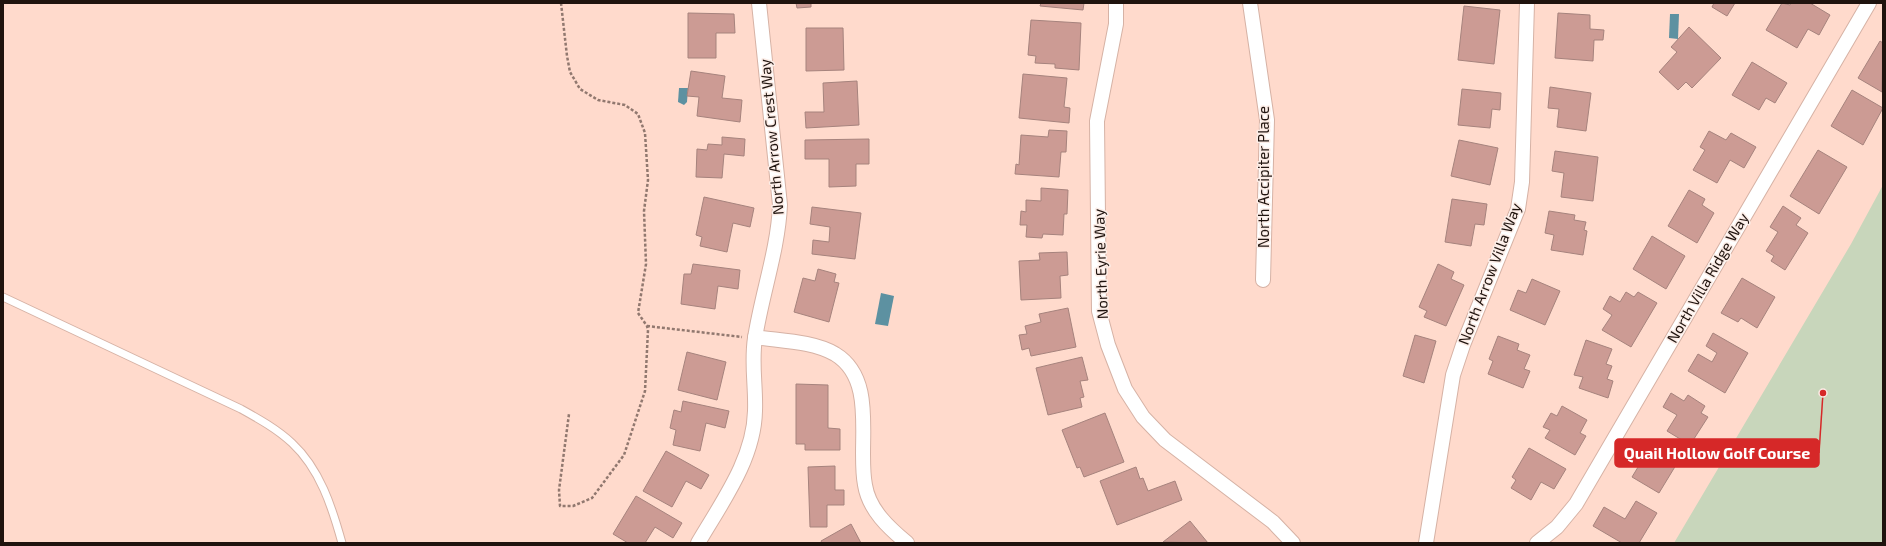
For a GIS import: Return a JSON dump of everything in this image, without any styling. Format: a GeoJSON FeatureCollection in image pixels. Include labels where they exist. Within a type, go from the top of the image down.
{"type":"FeatureCollection","features":[{"type":"Feature","properties":{"kind":"street","name":"North Arrow Crest Way"},"geometry":{"type":"LineString","coordinates":[[698,543],[737,475],[748,452],[753,433],[755,411],[751,337],[779,229],[780,205],[759,3]]}},
{"type":"Feature","properties":{"kind":"street","name":"North Eyrie Way"},"geometry":{"type":"LineString","coordinates":[[1116,3],[1116,24],[1097,121],[1099,311],[1108,345],[1125,389],[1144,417],[1165,440],[1273,522],[1293,543]]}},
{"type":"Feature","properties":{"kind":"street","name":"North Accipiter Place"},"geometry":{"type":"LineString","coordinates":[[1250,3],[1267,120],[1263,280]]}},
{"type":"Feature","properties":{"kind":"street","name":"North Arrow Villa Way"},"geometry":{"type":"LineString","coordinates":[[1426,543],[1453,375],[1463,345],[1518,209],[1522,182],[1527,3]]}},
{"type":"Feature","properties":{"kind":"street","name":"North Villa Ridge Way"},"geometry":{"type":"LineString","coordinates":[[1537,543],[1557,527],[1576,504],[1869,3]]}},
{"type":"Feature","properties":{"kind":"street"},"geometry":{"type":"LineString","coordinates":[[751,337],[811,345],[835,354],[848,366],[857,380],[862,396],[864,486],[874,509],[893,531],[907,543]]}},
{"type":"Feature","properties":{"kind":"lane"},"geometry":{"type":"LineString","coordinates":[[3,297],[241,409],[268,424],[292,443],[305,457],[317,475],[331,508],[342,543]]}},
{"type":"Feature","properties":{"kind":"path"},"geometry":{"type":"LineString","coordinates":[[562,3],[570,72],[580,89],[598,100],[625,105],[638,114],[645,133],[648,180],[644,211],[646,264],[638,313],[647,326],[645,391],[624,455],[592,498],[573,506],[560,506],[559,490],[569,414]]}},
{"type":"Feature","properties":{"kind":"path"},"geometry":{"type":"LineString","coordinates":[[647,326],[751,337]]}},
{"type":"Feature","properties":{"kind":"green space"},"geometry":{"type":"Polygon","coordinates":[[[1883,185],[1883,543],[1674,543],[1851,244],[1883,185]]]}},
{"type":"Feature","properties":{"kind":"water"},"geometry":{"type":"Polygon","coordinates":[[[1670,14],[1679,14],[1678,39],[1669,38],[1670,14]]]}},
{"type":"Feature","properties":{"kind":"water"},"geometry":{"type":"Polygon","coordinates":[[[679,88],[688,88],[687,102],[684,105],[678,102],[679,88]]]}},
{"type":"Feature","properties":{"kind":"water"},"geometry":{"type":"Polygon","coordinates":[[[881,293],[894,296],[888,326],[875,324],[881,293]]]}},
{"type":"Feature","properties":{"kind":"building"},"geometry":{"type":"Polygon","coordinates":[[[796,3],[811,3],[811,7],[797,8],[796,3]]]}},
{"type":"Feature","properties":{"kind":"building"},"geometry":{"type":"Polygon","coordinates":[[[1041,3],[1084,3],[1083,10],[1040,6],[1041,3]]]}},
{"type":"Feature","properties":{"kind":"building"},"geometry":{"type":"Polygon","coordinates":[[[1714,3],[1735,3],[1727,16],[1712,7],[1714,3]]]}},
{"type":"Feature","properties":{"kind":"building"},"geometry":{"type":"Polygon","coordinates":[[[1782,3],[1790,5],[1791,3],[1810,3],[1830,15],[1819,35],[1808,29],[1797,48],[1766,30],[1782,3]]]}},
{"type":"Feature","properties":{"kind":"building"},"geometry":{"type":"Polygon","coordinates":[[[1464,6],[1500,10],[1494,64],[1458,60],[1464,6]]]}},
{"type":"Feature","properties":{"kind":"building"},"geometry":{"type":"Polygon","coordinates":[[[688,13],[734,14],[735,33],[716,33],[716,58],[688,58],[688,13]]]}},
{"type":"Feature","properties":{"kind":"building"},"geometry":{"type":"Polygon","coordinates":[[[1558,13],[1590,15],[1590,29],[1604,30],[1603,40],[1594,40],[1593,61],[1555,58],[1558,13]]]}},
{"type":"Feature","properties":{"kind":"building"},"geometry":{"type":"Polygon","coordinates":[[[1031,20],[1081,23],[1079,70],[1055,68],[1055,64],[1035,63],[1036,56],[1028,55],[1031,20]]]}},
{"type":"Feature","properties":{"kind":"building"},"geometry":{"type":"Polygon","coordinates":[[[1689,27],[1721,58],[1692,88],[1686,82],[1678,90],[1659,72],[1677,52],[1671,47],[1689,27]]]}},
{"type":"Feature","properties":{"kind":"building"},"geometry":{"type":"Polygon","coordinates":[[[806,28],[843,28],[844,70],[806,71],[806,28]]]}},
{"type":"Feature","properties":{"kind":"building"},"geometry":{"type":"Polygon","coordinates":[[[1880,41],[1883,43],[1882,92],[1858,78],[1880,41]]]}},
{"type":"Feature","properties":{"kind":"building"},"geometry":{"type":"Polygon","coordinates":[[[1752,62],[1787,83],[1775,103],[1766,98],[1759,110],[1732,95],[1752,62]]]}},
{"type":"Feature","properties":{"kind":"building"},"geometry":{"type":"Polygon","coordinates":[[[691,71],[725,76],[722,98],[742,100],[740,122],[697,116],[699,97],[687,96],[691,71]]]}},
{"type":"Feature","properties":{"kind":"building"},"geometry":{"type":"Polygon","coordinates":[[[1023,74],[1067,78],[1064,107],[1070,108],[1069,123],[1019,118],[1023,74]]]}},
{"type":"Feature","properties":{"kind":"building"},"geometry":{"type":"Polygon","coordinates":[[[857,81],[859,125],[806,128],[805,112],[824,112],[823,83],[857,81]]]}},
{"type":"Feature","properties":{"kind":"building"},"geometry":{"type":"Polygon","coordinates":[[[1550,87],[1591,93],[1586,131],[1557,127],[1559,109],[1548,108],[1550,87]]]}},
{"type":"Feature","properties":{"kind":"building"},"geometry":{"type":"Polygon","coordinates":[[[1462,89],[1501,93],[1500,110],[1492,109],[1490,128],[1458,125],[1462,89]]]}},
{"type":"Feature","properties":{"kind":"building"},"geometry":{"type":"Polygon","coordinates":[[[1852,90],[1883,108],[1863,145],[1831,126],[1852,90]]]}},
{"type":"Feature","properties":{"kind":"building"},"geometry":{"type":"Polygon","coordinates":[[[1049,130],[1067,131],[1066,152],[1061,152],[1059,177],[1015,174],[1016,164],[1019,165],[1021,135],[1048,137],[1049,130]]]}},
{"type":"Feature","properties":{"kind":"building"},"geometry":{"type":"Polygon","coordinates":[[[1709,131],[1726,140],[1731,133],[1756,147],[1744,168],[1730,160],[1717,183],[1693,170],[1705,150],[1700,147],[1709,131]]]}},
{"type":"Feature","properties":{"kind":"building"},"geometry":{"type":"Polygon","coordinates":[[[722,137],[745,139],[744,156],[724,154],[722,178],[696,177],[697,149],[707,150],[708,144],[722,145],[722,137]]]}},
{"type":"Feature","properties":{"kind":"building"},"geometry":{"type":"Polygon","coordinates":[[[869,139],[869,164],[856,164],[856,186],[829,187],[829,159],[805,159],[805,140],[869,139]]]}},
{"type":"Feature","properties":{"kind":"building"},"geometry":{"type":"Polygon","coordinates":[[[1459,140],[1498,148],[1490,185],[1451,176],[1459,140]]]}},
{"type":"Feature","properties":{"kind":"building"},"geometry":{"type":"Polygon","coordinates":[[[1818,150],[1847,167],[1819,214],[1790,196],[1818,150]]]}},
{"type":"Feature","properties":{"kind":"building"},"geometry":{"type":"Polygon","coordinates":[[[1555,151],[1598,157],[1593,201],[1561,197],[1564,173],[1552,171],[1555,151]]]}},
{"type":"Feature","properties":{"kind":"building"},"geometry":{"type":"Polygon","coordinates":[[[1041,188],[1068,190],[1067,214],[1064,214],[1063,235],[1043,234],[1042,238],[1026,237],[1027,225],[1020,225],[1021,211],[1026,212],[1026,200],[1041,201],[1041,188]]]}},
{"type":"Feature","properties":{"kind":"building"},"geometry":{"type":"Polygon","coordinates":[[[1689,190],[1705,199],[1702,205],[1714,213],[1697,243],[1668,226],[1689,190]]]}},
{"type":"Feature","properties":{"kind":"building"},"geometry":{"type":"Polygon","coordinates":[[[704,197],[754,208],[750,227],[733,223],[727,252],[700,246],[702,237],[696,235],[704,197]]]}},
{"type":"Feature","properties":{"kind":"building"},"geometry":{"type":"Polygon","coordinates":[[[1452,199],[1487,204],[1484,225],[1475,224],[1471,246],[1445,242],[1452,199]]]}},
{"type":"Feature","properties":{"kind":"building"},"geometry":{"type":"Polygon","coordinates":[[[1783,206],[1801,218],[1796,225],[1808,233],[1785,270],[1771,261],[1774,256],[1766,251],[1778,232],[1770,227],[1783,206]]]}},
{"type":"Feature","properties":{"kind":"building"},"geometry":{"type":"Polygon","coordinates":[[[812,207],[861,213],[855,259],[812,254],[813,240],[829,242],[830,227],[810,224],[812,207]]]}},
{"type":"Feature","properties":{"kind":"building"},"geometry":{"type":"Polygon","coordinates":[[[1549,211],[1575,215],[1574,220],[1586,222],[1584,230],[1587,231],[1583,255],[1551,250],[1554,235],[1545,233],[1549,211]]]}},
{"type":"Feature","properties":{"kind":"building"},"geometry":{"type":"Polygon","coordinates":[[[1652,236],[1685,256],[1666,289],[1633,269],[1652,236]]]}},
{"type":"Feature","properties":{"kind":"building"},"geometry":{"type":"Polygon","coordinates":[[[1067,252],[1068,275],[1060,276],[1061,298],[1021,300],[1019,261],[1040,260],[1039,253],[1067,252]]]}},
{"type":"Feature","properties":{"kind":"building"},"geometry":{"type":"Polygon","coordinates":[[[693,264],[740,270],[738,289],[718,286],[715,309],[681,304],[684,274],[691,274],[693,264]]]}},
{"type":"Feature","properties":{"kind":"building"},"geometry":{"type":"Polygon","coordinates":[[[1438,264],[1454,272],[1451,279],[1464,285],[1446,326],[1424,317],[1427,311],[1419,307],[1438,264]]]}},
{"type":"Feature","properties":{"kind":"building"},"geometry":{"type":"Polygon","coordinates":[[[818,269],[836,274],[834,282],[839,283],[829,322],[794,312],[803,278],[815,281],[818,269]]]}},
{"type":"Feature","properties":{"kind":"building"},"geometry":{"type":"Polygon","coordinates":[[[1742,278],[1775,297],[1757,328],[1741,318],[1738,322],[1721,313],[1742,278]]]}},
{"type":"Feature","properties":{"kind":"building"},"geometry":{"type":"Polygon","coordinates":[[[1532,279],[1560,291],[1545,325],[1510,310],[1518,290],[1526,293],[1532,279]]]}},
{"type":"Feature","properties":{"kind":"building"},"geometry":{"type":"Polygon","coordinates":[[[1626,292],[1634,297],[1638,292],[1657,303],[1631,347],[1602,330],[1612,315],[1603,309],[1610,296],[1620,302],[1626,292]]]}},
{"type":"Feature","properties":{"kind":"building"},"geometry":{"type":"Polygon","coordinates":[[[1068,308],[1076,347],[1031,356],[1029,348],[1022,350],[1019,335],[1027,334],[1025,326],[1041,322],[1039,314],[1068,308]]]}},
{"type":"Feature","properties":{"kind":"building"},"geometry":{"type":"Polygon","coordinates":[[[1713,333],[1748,353],[1725,393],[1688,371],[1698,354],[1712,362],[1717,353],[1706,346],[1713,333]]]}},
{"type":"Feature","properties":{"kind":"building"},"geometry":{"type":"Polygon","coordinates":[[[1415,335],[1436,341],[1424,383],[1403,376],[1415,335]]]}},
{"type":"Feature","properties":{"kind":"building"},"geometry":{"type":"Polygon","coordinates":[[[1498,336],[1519,344],[1517,350],[1530,355],[1524,369],[1530,371],[1523,388],[1488,374],[1493,361],[1489,359],[1498,336]]]}},
{"type":"Feature","properties":{"kind":"building"},"geometry":{"type":"Polygon","coordinates":[[[1586,340],[1612,349],[1606,364],[1612,366],[1607,379],[1613,381],[1608,398],[1579,388],[1583,377],[1574,375],[1586,340]]]}},
{"type":"Feature","properties":{"kind":"building"},"geometry":{"type":"Polygon","coordinates":[[[687,352],[726,362],[717,400],[678,390],[687,352]]]}},
{"type":"Feature","properties":{"kind":"building"},"geometry":{"type":"Polygon","coordinates":[[[1082,357],[1088,380],[1080,381],[1084,397],[1080,398],[1082,407],[1048,415],[1036,368],[1082,357]]]}},
{"type":"Feature","properties":{"kind":"building"},"geometry":{"type":"Polygon","coordinates":[[[796,384],[828,385],[828,428],[840,429],[840,450],[805,450],[805,444],[796,444],[796,384]]]}},
{"type":"Feature","properties":{"kind":"building"},"geometry":{"type":"Polygon","coordinates":[[[1671,393],[1684,401],[1688,395],[1705,406],[1701,413],[1708,417],[1690,445],[1667,431],[1677,415],[1663,407],[1671,393]]]}},
{"type":"Feature","properties":{"kind":"building"},"geometry":{"type":"Polygon","coordinates":[[[683,401],[729,411],[725,428],[706,423],[700,451],[673,445],[676,430],[670,428],[674,410],[681,412],[683,401]]]}},
{"type":"Feature","properties":{"kind":"building"},"geometry":{"type":"Polygon","coordinates":[[[1562,406],[1587,420],[1580,433],[1586,436],[1575,455],[1545,438],[1550,430],[1543,427],[1551,413],[1557,416],[1562,406]]]}},
{"type":"Feature","properties":{"kind":"building"},"geometry":{"type":"Polygon","coordinates":[[[1105,413],[1124,462],[1084,477],[1080,467],[1077,468],[1062,430],[1105,413]]]}},
{"type":"Feature","properties":{"kind":"building"},"geometry":{"type":"Polygon","coordinates":[[[1529,448],[1566,469],[1554,489],[1541,482],[1531,500],[1511,488],[1516,480],[1512,477],[1529,448]]]}},
{"type":"Feature","properties":{"kind":"building"},"geometry":{"type":"Polygon","coordinates":[[[1649,449],[1676,465],[1659,493],[1632,477],[1649,449]]]}},
{"type":"Feature","properties":{"kind":"building"},"geometry":{"type":"Polygon","coordinates":[[[666,451],[709,475],[701,489],[686,481],[672,507],[643,491],[666,451]]]}},
{"type":"Feature","properties":{"kind":"building"},"geometry":{"type":"Polygon","coordinates":[[[835,466],[835,490],[844,490],[844,505],[827,505],[827,527],[810,527],[808,467],[835,466]]]}},
{"type":"Feature","properties":{"kind":"building"},"geometry":{"type":"Polygon","coordinates":[[[1136,467],[1140,479],[1143,478],[1148,491],[1175,481],[1182,500],[1117,525],[1100,481],[1136,467]]]}},
{"type":"Feature","properties":{"kind":"building"},"geometry":{"type":"Polygon","coordinates":[[[636,496],[682,523],[673,538],[655,527],[645,543],[628,543],[613,534],[636,496]]]}},
{"type":"Feature","properties":{"kind":"building"},"geometry":{"type":"Polygon","coordinates":[[[1636,501],[1657,513],[1639,543],[1622,543],[1593,526],[1604,507],[1625,519],[1636,501]]]}},
{"type":"Feature","properties":{"kind":"building"},"geometry":{"type":"Polygon","coordinates":[[[1190,521],[1208,543],[1163,542],[1190,521]]]}},
{"type":"Feature","properties":{"kind":"building"},"geometry":{"type":"Polygon","coordinates":[[[851,524],[861,543],[822,543],[821,541],[851,524]]]}},
{"type":"Feature","properties":{"kind":"place","name":"Quail Hollow Golf Course"},"geometry":{"type":"Point","coordinates":[1823,393]}}]}
